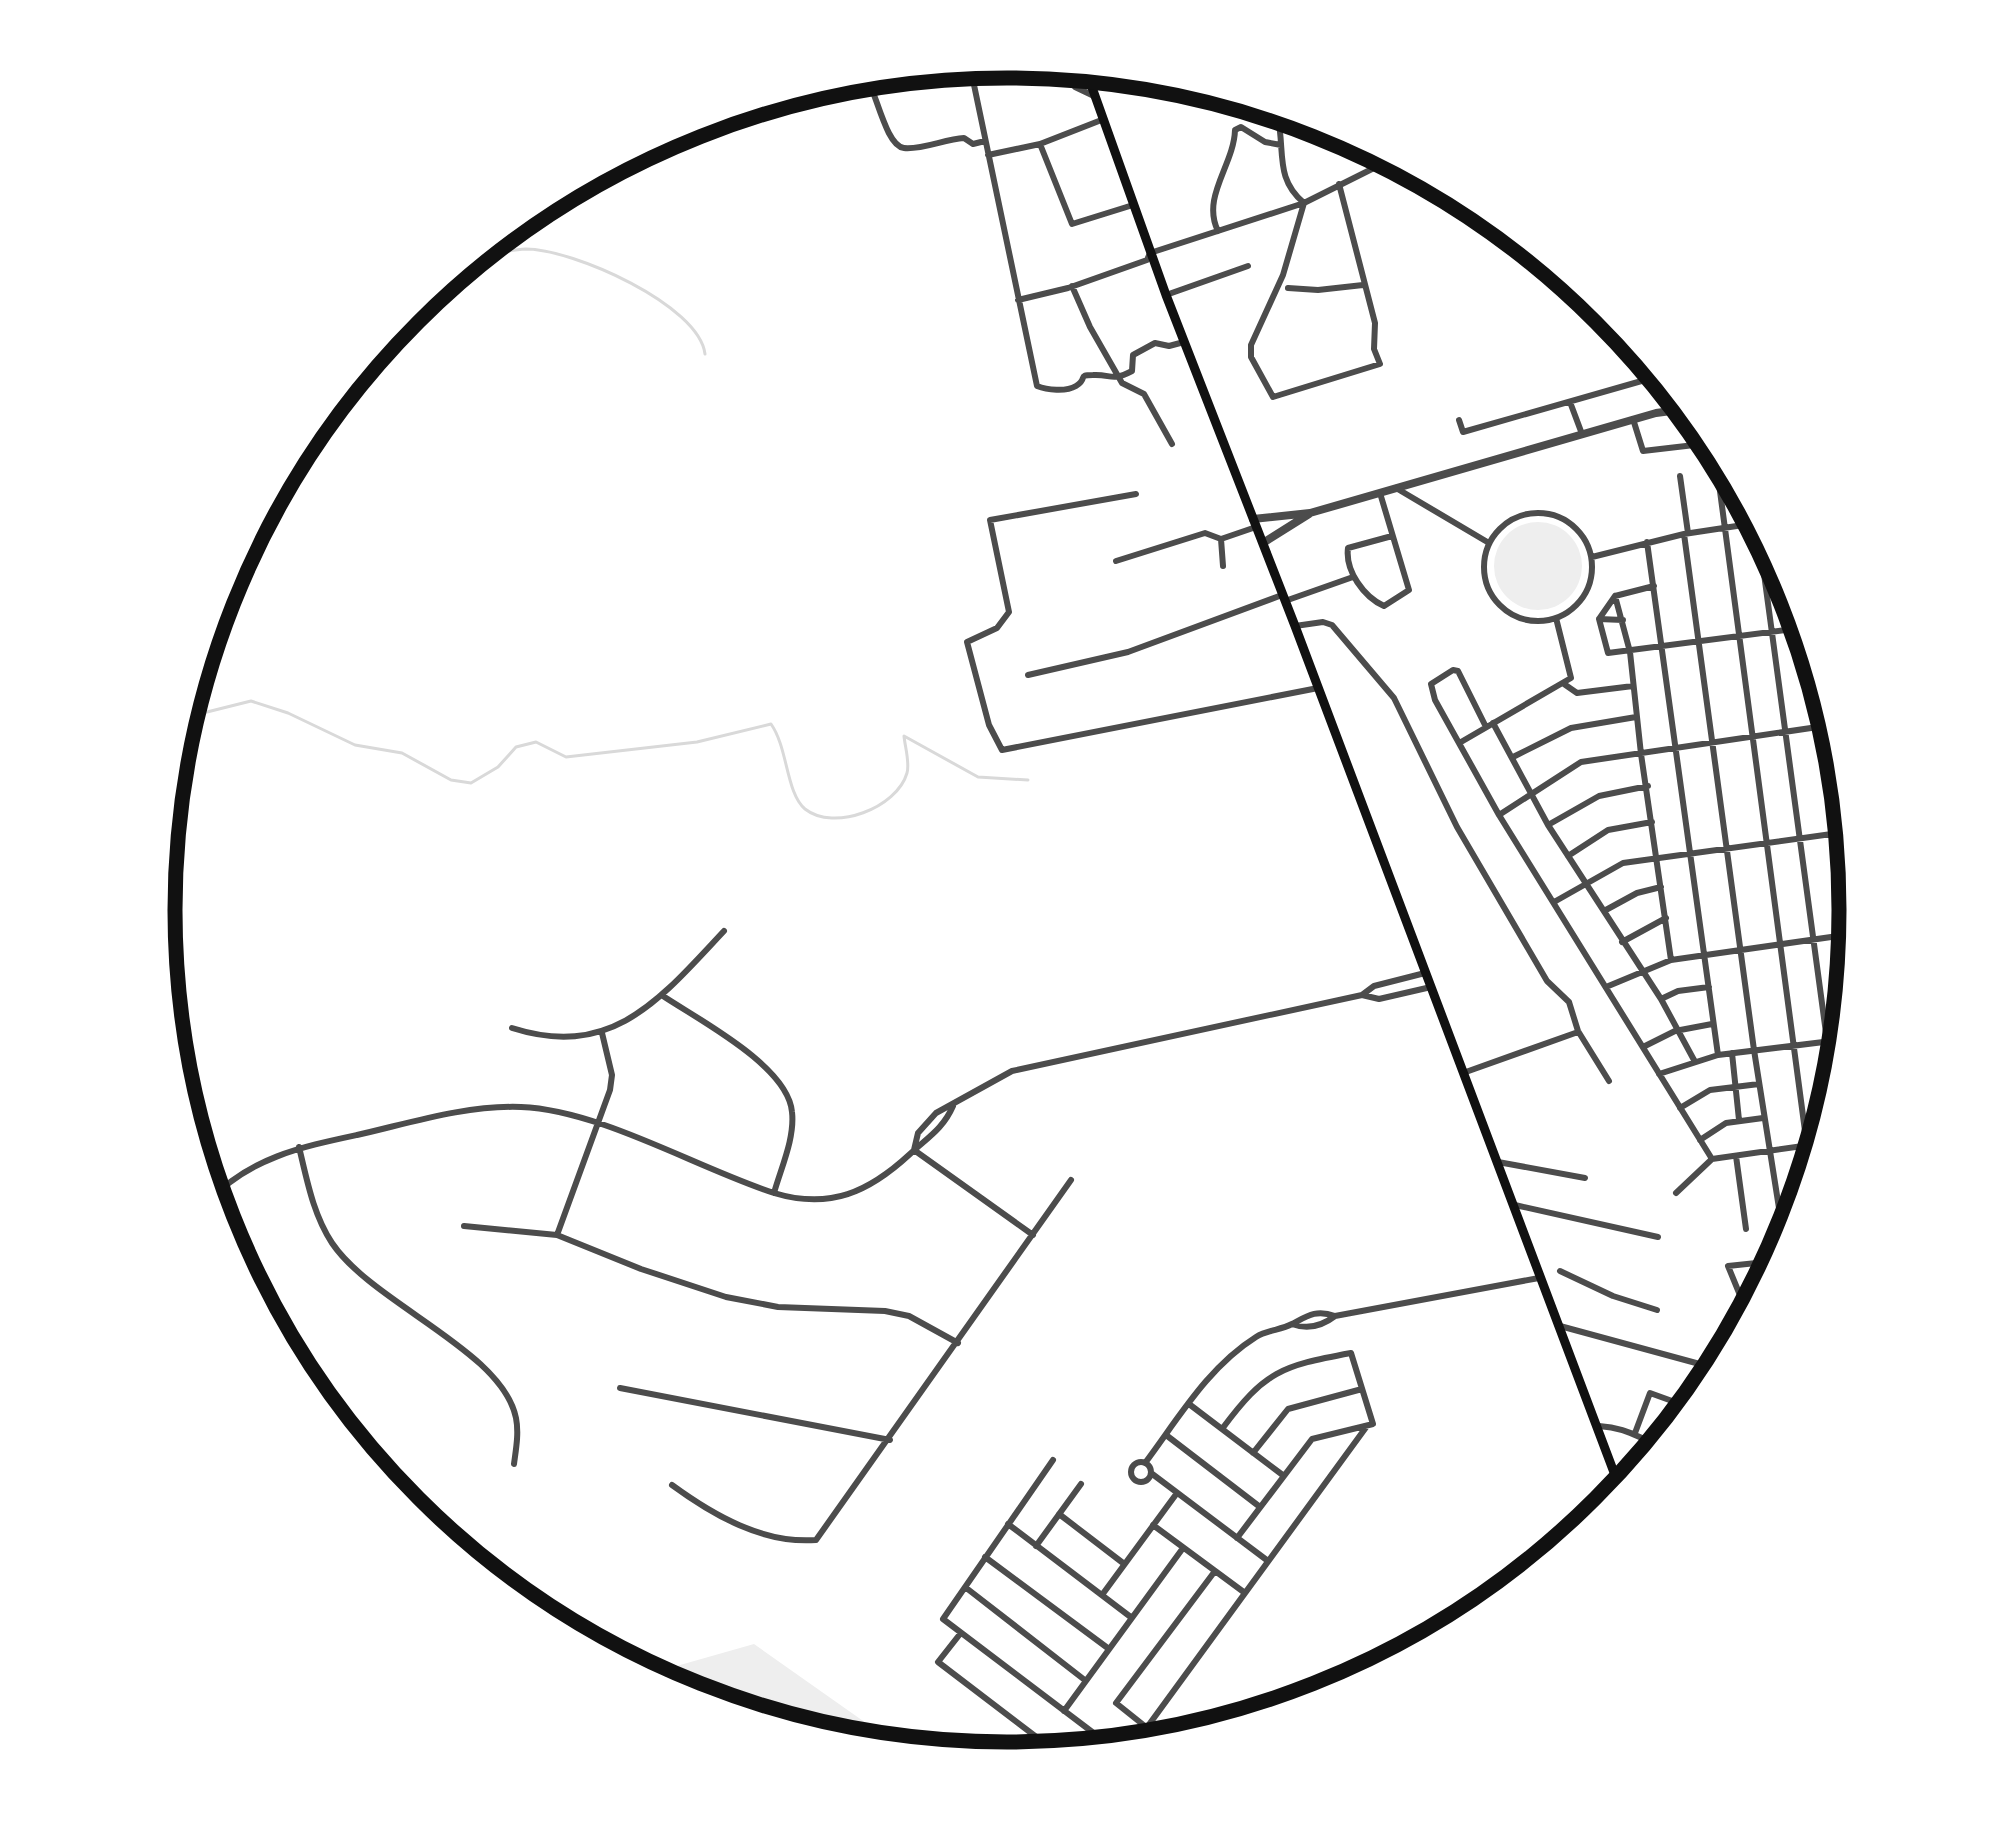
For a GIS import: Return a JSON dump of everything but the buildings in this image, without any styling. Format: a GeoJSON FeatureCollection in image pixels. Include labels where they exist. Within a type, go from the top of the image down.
{"type":"FeatureCollection","features":[{"type":"Feature","properties":{"kind":"main road"},"geometry":{"type":"LineString","coordinates":[[1091,83],[1150,253],[1617,1476]]}},
{"type":"Feature","properties":{"kind":"street"},"geometry":{"type":"LineString","coordinates":[[973,79],[1034,381],[1041,389],[1076,387],[1083,377],[1094,375],[1111,380],[1132,371],[1133,355],[1154,343],[1184,342]]}},
{"type":"Feature","properties":{"kind":"street"},"geometry":{"type":"LineString","coordinates":[[1071,81],[1096,97]]}},
{"type":"Feature","properties":{"kind":"street"},"geometry":{"type":"LineString","coordinates":[[874,89],[896,146],[948,138],[964,138],[973,144],[986,141]]}},
{"type":"Feature","properties":{"kind":"street"},"geometry":{"type":"LineString","coordinates":[[988,155],[1040,144],[1104,119]]}},
{"type":"Feature","properties":{"kind":"street"},"geometry":{"type":"LineString","coordinates":[[1279,123],[1280,165],[1287,187],[1304,203]]}},
{"type":"Feature","properties":{"kind":"street"},"geometry":{"type":"LineString","coordinates":[[1218,231],[1212,219],[1214,197],[1230,159],[1235,130],[1241,127],[1264,142],[1281,145]]}},
{"type":"Feature","properties":{"kind":"street"},"geometry":{"type":"LineString","coordinates":[[1040,144],[1070,222],[1133,206]]}},
{"type":"Feature","properties":{"kind":"street"},"geometry":{"type":"LineString","coordinates":[[1018,300],[1072,286],[1147,260],[1150,253],[1304,203],[1378,165]]}},
{"type":"Feature","properties":{"kind":"street"},"geometry":{"type":"LineString","coordinates":[[1304,203],[1283,275],[1251,345],[1251,357],[1273,397],[1380,364],[1374,349],[1375,323],[1339,184]]}},
{"type":"Feature","properties":{"kind":"street"},"geometry":{"type":"LineString","coordinates":[[1166,295],[1248,266]]}},
{"type":"Feature","properties":{"kind":"street"},"geometry":{"type":"LineString","coordinates":[[1288,288],[1363,285]]}},
{"type":"Feature","properties":{"kind":"street"},"geometry":{"type":"LineString","coordinates":[[1072,286],[1124,386],[1144,394],[1172,444]]}},
{"type":"Feature","properties":{"kind":"street"},"geometry":{"type":"LineString","coordinates":[[1459,421],[1462,433],[1647,379]]}},
{"type":"Feature","properties":{"kind":"street"},"geometry":{"type":"LineString","coordinates":[[1570,402],[1582,434]]}},
{"type":"Feature","properties":{"kind":"street"},"geometry":{"type":"LineString","coordinates":[[1116,561],[1204,533],[1221,539],[1255,523],[1310,514],[1633,419],[1674,412]]}},
{"type":"Feature","properties":{"kind":"street"},"geometry":{"type":"LineString","coordinates":[[1633,419],[1643,452],[1698,445]]}},
{"type":"Feature","properties":{"kind":"street"},"geometry":{"type":"LineString","coordinates":[[1680,476],[1779,1208]]}},
{"type":"Feature","properties":{"kind":"street"},"geometry":{"type":"LineString","coordinates":[[1676,1193],[1712,1159],[1805,1146],[1718,477]]}},
{"type":"Feature","properties":{"kind":"street"},"geometry":{"type":"LineString","coordinates":[[1396,488],[1489,543]]}},
{"type":"Feature","properties":{"kind":"street"},"geometry":{"type":"LineString","coordinates":[[1380,493],[1408,590],[1384,606],[1353,577],[1346,556],[1348,548],[1392,536]]}},
{"type":"Feature","properties":{"kind":"street"},"geometry":{"type":"LineString","coordinates":[[1136,494],[990,520],[1009,612],[997,628],[967,641],[989,725],[1002,750],[1318,688]]}},
{"type":"Feature","properties":{"kind":"street"},"geometry":{"type":"LineString","coordinates":[[1546,513],[1567,521],[1579,530],[1592,557],[1585,594],[1556,618],[1522,619],[1499,605],[1484,575],[1489,543],[1517,517],[1546,513]]}},
{"type":"Feature","properties":{"kind":"street"},"geometry":{"type":"LineString","coordinates":[[1263,543],[1310,514]]}},
{"type":"Feature","properties":{"kind":"street"},"geometry":{"type":"LineString","coordinates":[[1592,557],[1686,533],[1745,525]]}},
{"type":"Feature","properties":{"kind":"street"},"geometry":{"type":"LineString","coordinates":[[1221,539],[1222,566]]}},
{"type":"Feature","properties":{"kind":"street"},"geometry":{"type":"LineString","coordinates":[[1647,542],[1718,1055]]}},
{"type":"Feature","properties":{"kind":"street"},"geometry":{"type":"LineString","coordinates":[[1764,564],[1828,1049]]}},
{"type":"Feature","properties":{"kind":"street"},"geometry":{"type":"LineString","coordinates":[[1028,676],[1127,652],[1353,577]]}},
{"type":"Feature","properties":{"kind":"street"},"geometry":{"type":"LineString","coordinates":[[1654,586],[1615,596],[1599,619],[1608,653],[1791,630]]}},
{"type":"Feature","properties":{"kind":"street"},"geometry":{"type":"LineString","coordinates":[[1615,596],[1630,652],[1671,960]]}},
{"type":"Feature","properties":{"kind":"street"},"geometry":{"type":"LineString","coordinates":[[1461,742],[1571,678],[1556,618]]}},
{"type":"Feature","properties":{"kind":"street"},"geometry":{"type":"LineString","coordinates":[[1599,619],[1623,620]]}},
{"type":"Feature","properties":{"kind":"street"},"geometry":{"type":"LineString","coordinates":[[1295,626],[1332,625],[1394,698],[1456,827],[1547,981],[1570,1002],[1578,1031],[1609,1081]]}},
{"type":"Feature","properties":{"kind":"street"},"geometry":{"type":"LineString","coordinates":[[1694,1060],[1458,671],[1439,677],[1431,683],[1431,692],[1499,814],[1712,1159]]}},
{"type":"Feature","properties":{"kind":"street"},"geometry":{"type":"LineString","coordinates":[[1564,684],[1577,693],[1633,686]]}},
{"type":"Feature","properties":{"kind":"street"},"geometry":{"type":"LineString","coordinates":[[1513,757],[1571,728],[1636,717]]}},
{"type":"Feature","properties":{"kind":"street"},"geometry":{"type":"LineString","coordinates":[[1499,814],[1581,762],[1819,727],[1839,875]]}},
{"type":"Feature","properties":{"kind":"street"},"geometry":{"type":"LineString","coordinates":[[1548,825],[1599,796],[1648,786]]}},
{"type":"Feature","properties":{"kind":"street"},"geometry":{"type":"LineString","coordinates":[[1568,856],[1608,830],[1652,823]]}},
{"type":"Feature","properties":{"kind":"street"},"geometry":{"type":"LineString","coordinates":[[1554,902],[1623,862],[1833,834]]}},
{"type":"Feature","properties":{"kind":"street"},"geometry":{"type":"LineString","coordinates":[[1603,911],[1637,893],[1661,887]]}},
{"type":"Feature","properties":{"kind":"street"},"geometry":{"type":"LineString","coordinates":[[1622,943],[1666,918]]}},
{"type":"Feature","properties":{"kind":"street"},"geometry":{"type":"LineString","coordinates":[[512,1028],[557,1038],[602,1032],[632,1020],[663,996],[724,931]]}},
{"type":"Feature","properties":{"kind":"street"},"geometry":{"type":"LineString","coordinates":[[1606,987],[1671,960],[1839,936]]}},
{"type":"Feature","properties":{"kind":"street"},"geometry":{"type":"LineString","coordinates":[[914,1150],[918,1133],[936,1113],[1012,1071],[1362,995],[1374,986],[1426,973]]}},
{"type":"Feature","properties":{"kind":"street"},"geometry":{"type":"LineString","coordinates":[[1362,995],[1379,999],[1431,987]]}},
{"type":"Feature","properties":{"kind":"street"},"geometry":{"type":"LineString","coordinates":[[1661,1000],[1678,991],[1709,987]]}},
{"type":"Feature","properties":{"kind":"street"},"geometry":{"type":"LineString","coordinates":[[663,996],[765,1066],[780,1082],[793,1112],[774,1193]]}},
{"type":"Feature","properties":{"kind":"street"},"geometry":{"type":"LineString","coordinates":[[1643,1047],[1678,1030],[1714,1024]]}},
{"type":"Feature","properties":{"kind":"street"},"geometry":{"type":"LineString","coordinates":[[1462,1073],[1578,1031]]}},
{"type":"Feature","properties":{"kind":"street"},"geometry":{"type":"LineString","coordinates":[[557,1234],[599,1126],[612,1075],[602,1032]]}},
{"type":"Feature","properties":{"kind":"street"},"geometry":{"type":"LineString","coordinates":[[1659,1074],[1718,1055],[1827,1042]]}},
{"type":"Feature","properties":{"kind":"street"},"geometry":{"type":"LineString","coordinates":[[1732,1053],[1739,1120]]}},
{"type":"Feature","properties":{"kind":"street"},"geometry":{"type":"LineString","coordinates":[[1680,1108],[1705,1092],[1759,1084]]}},
{"type":"Feature","properties":{"kind":"street"},"geometry":{"type":"LineString","coordinates":[[223,1190],[256,1163],[299,1148],[465,1110],[494,1108],[546,1110],[599,1126],[774,1193],[807,1201],[842,1198],[882,1180],[927,1143],[952,1106]]}},
{"type":"Feature","properties":{"kind":"street"},"geometry":{"type":"LineString","coordinates":[[1700,1140],[1719,1125],[1764,1118]]}},
{"type":"Feature","properties":{"kind":"street"},"geometry":{"type":"LineString","coordinates":[[299,1148],[310,1197],[333,1244],[372,1284],[501,1384],[517,1419],[514,1464]]}},
{"type":"Feature","properties":{"kind":"street"},"geometry":{"type":"LineString","coordinates":[[914,1150],[1033,1236]]}},
{"type":"Feature","properties":{"kind":"street"},"geometry":{"type":"LineString","coordinates":[[1736,1156],[1746,1229]]}},
{"type":"Feature","properties":{"kind":"street"},"geometry":{"type":"LineString","coordinates":[[1495,1161],[1586,1178]]}},
{"type":"Feature","properties":{"kind":"street"},"geometry":{"type":"LineString","coordinates":[[672,1485],[714,1516],[735,1525],[816,1540],[1071,1180]]}},
{"type":"Feature","properties":{"kind":"street"},"geometry":{"type":"LineString","coordinates":[[1511,1205],[1658,1237]]}},
{"type":"Feature","properties":{"kind":"street"},"geometry":{"type":"LineString","coordinates":[[464,1226],[557,1234],[726,1297],[778,1306],[897,1313],[930,1325],[958,1343]]}},
{"type":"Feature","properties":{"kind":"street"},"geometry":{"type":"LineString","coordinates":[[1742,1301],[1728,1266],[1761,1263]]}},
{"type":"Feature","properties":{"kind":"street"},"geometry":{"type":"LineString","coordinates":[[1560,1271],[1613,1296],[1658,1310]]}},
{"type":"Feature","properties":{"kind":"street"},"geometry":{"type":"LineString","coordinates":[[1151,1473],[1143,1482],[1133,1479],[1133,1467],[1145,1463],[1220,1364],[1260,1334],[1292,1324],[1301,1316],[1323,1312],[1335,1316],[1539,1278]]}},
{"type":"Feature","properties":{"kind":"street"},"geometry":{"type":"LineString","coordinates":[[1557,1325],[1705,1365]]}},
{"type":"Feature","properties":{"kind":"street"},"geometry":{"type":"LineString","coordinates":[[1222,1429],[1256,1386],[1299,1363],[1351,1353],[1373,1424],[1312,1439],[1237,1538]]}},
{"type":"Feature","properties":{"kind":"street"},"geometry":{"type":"LineString","coordinates":[[620,1388],[890,1440]]}},
{"type":"Feature","properties":{"kind":"street"},"geometry":{"type":"LineString","coordinates":[[1253,1453],[1288,1408],[1362,1389]]}},
{"type":"Feature","properties":{"kind":"street"},"geometry":{"type":"LineString","coordinates":[[1635,1433],[1650,1394],[1678,1403]]}},
{"type":"Feature","properties":{"kind":"street"},"geometry":{"type":"LineString","coordinates":[[1189,1404],[1284,1476]]}},
{"type":"Feature","properties":{"kind":"street"},"geometry":{"type":"LineString","coordinates":[[1143,1731],[1367,1426]]}},
{"type":"Feature","properties":{"kind":"street"},"geometry":{"type":"LineString","coordinates":[[1595,1426],[1627,1428],[1647,1442]]}},
{"type":"Feature","properties":{"kind":"street"},"geometry":{"type":"LineString","coordinates":[[1166,1435],[1260,1507]]}},
{"type":"Feature","properties":{"kind":"street"},"geometry":{"type":"LineString","coordinates":[[1053,1460],[943,1619],[1098,1736]]}},
{"type":"Feature","properties":{"kind":"street"},"geometry":{"type":"LineString","coordinates":[[1145,1463],[1151,1473],[1268,1561]]}},
{"type":"Feature","properties":{"kind":"street"},"geometry":{"type":"LineString","coordinates":[[1036,1546],[1081,1484]]}},
{"type":"Feature","properties":{"kind":"street"},"geometry":{"type":"LineString","coordinates":[[1102,1595],[1177,1492]]}},
{"type":"Feature","properties":{"kind":"street"},"geometry":{"type":"LineString","coordinates":[[1059,1514],[1124,1564]]}},
{"type":"Feature","properties":{"kind":"street"},"geometry":{"type":"LineString","coordinates":[[1008,1524],[1132,1618]]}},
{"type":"Feature","properties":{"kind":"street"},"geometry":{"type":"LineString","coordinates":[[1153,1525],[1245,1593]]}},
{"type":"Feature","properties":{"kind":"street"},"geometry":{"type":"LineString","coordinates":[[1064,1711],[1184,1548]]}},
{"type":"Feature","properties":{"kind":"street"},"geometry":{"type":"LineString","coordinates":[[985,1557],[1109,1649]]}},
{"type":"Feature","properties":{"kind":"street"},"geometry":{"type":"LineString","coordinates":[[1147,1727],[1116,1703],[1215,1571]]}},
{"type":"Feature","properties":{"kind":"street"},"geometry":{"type":"LineString","coordinates":[[964,1587],[1086,1681]]}},
{"type":"Feature","properties":{"kind":"street"},"geometry":{"type":"LineString","coordinates":[[960,1633],[938,1662],[1043,1742]]}},
{"type":"Feature","properties":{"kind":"shaded area"},"geometry":{"type":"Polygon","coordinates":[[[1538,522],[1555,525],[1569,535],[1579,549],[1579,583],[1569,597],[1555,607],[1538,610],[1521,607],[1507,597],[1497,583],[1494,566],[1497,549],[1507,535],[1521,525],[1538,522]]]}},
{"type":"Feature","properties":{"kind":"shaded area"},"geometry":{"type":"Polygon","coordinates":[[[754,1644],[880,1733],[792,1715],[665,1669],[754,1644]]]}},
{"type":"Feature","properties":{"kind":"waterway"},"geometry":{"type":"LineString","coordinates":[[498,253],[547,252],[631,283],[681,317],[698,335],[705,354]]}},
{"type":"Feature","properties":{"kind":"waterway"},"geometry":{"type":"LineString","coordinates":[[199,712],[251,701],[355,745],[402,753],[451,780],[471,783],[498,767],[516,747],[536,742],[566,757],[697,742],[771,724],[799,802],[817,815],[832,818],[863,813],[901,786],[908,769],[904,736],[978,777],[1028,780]]}}]}
